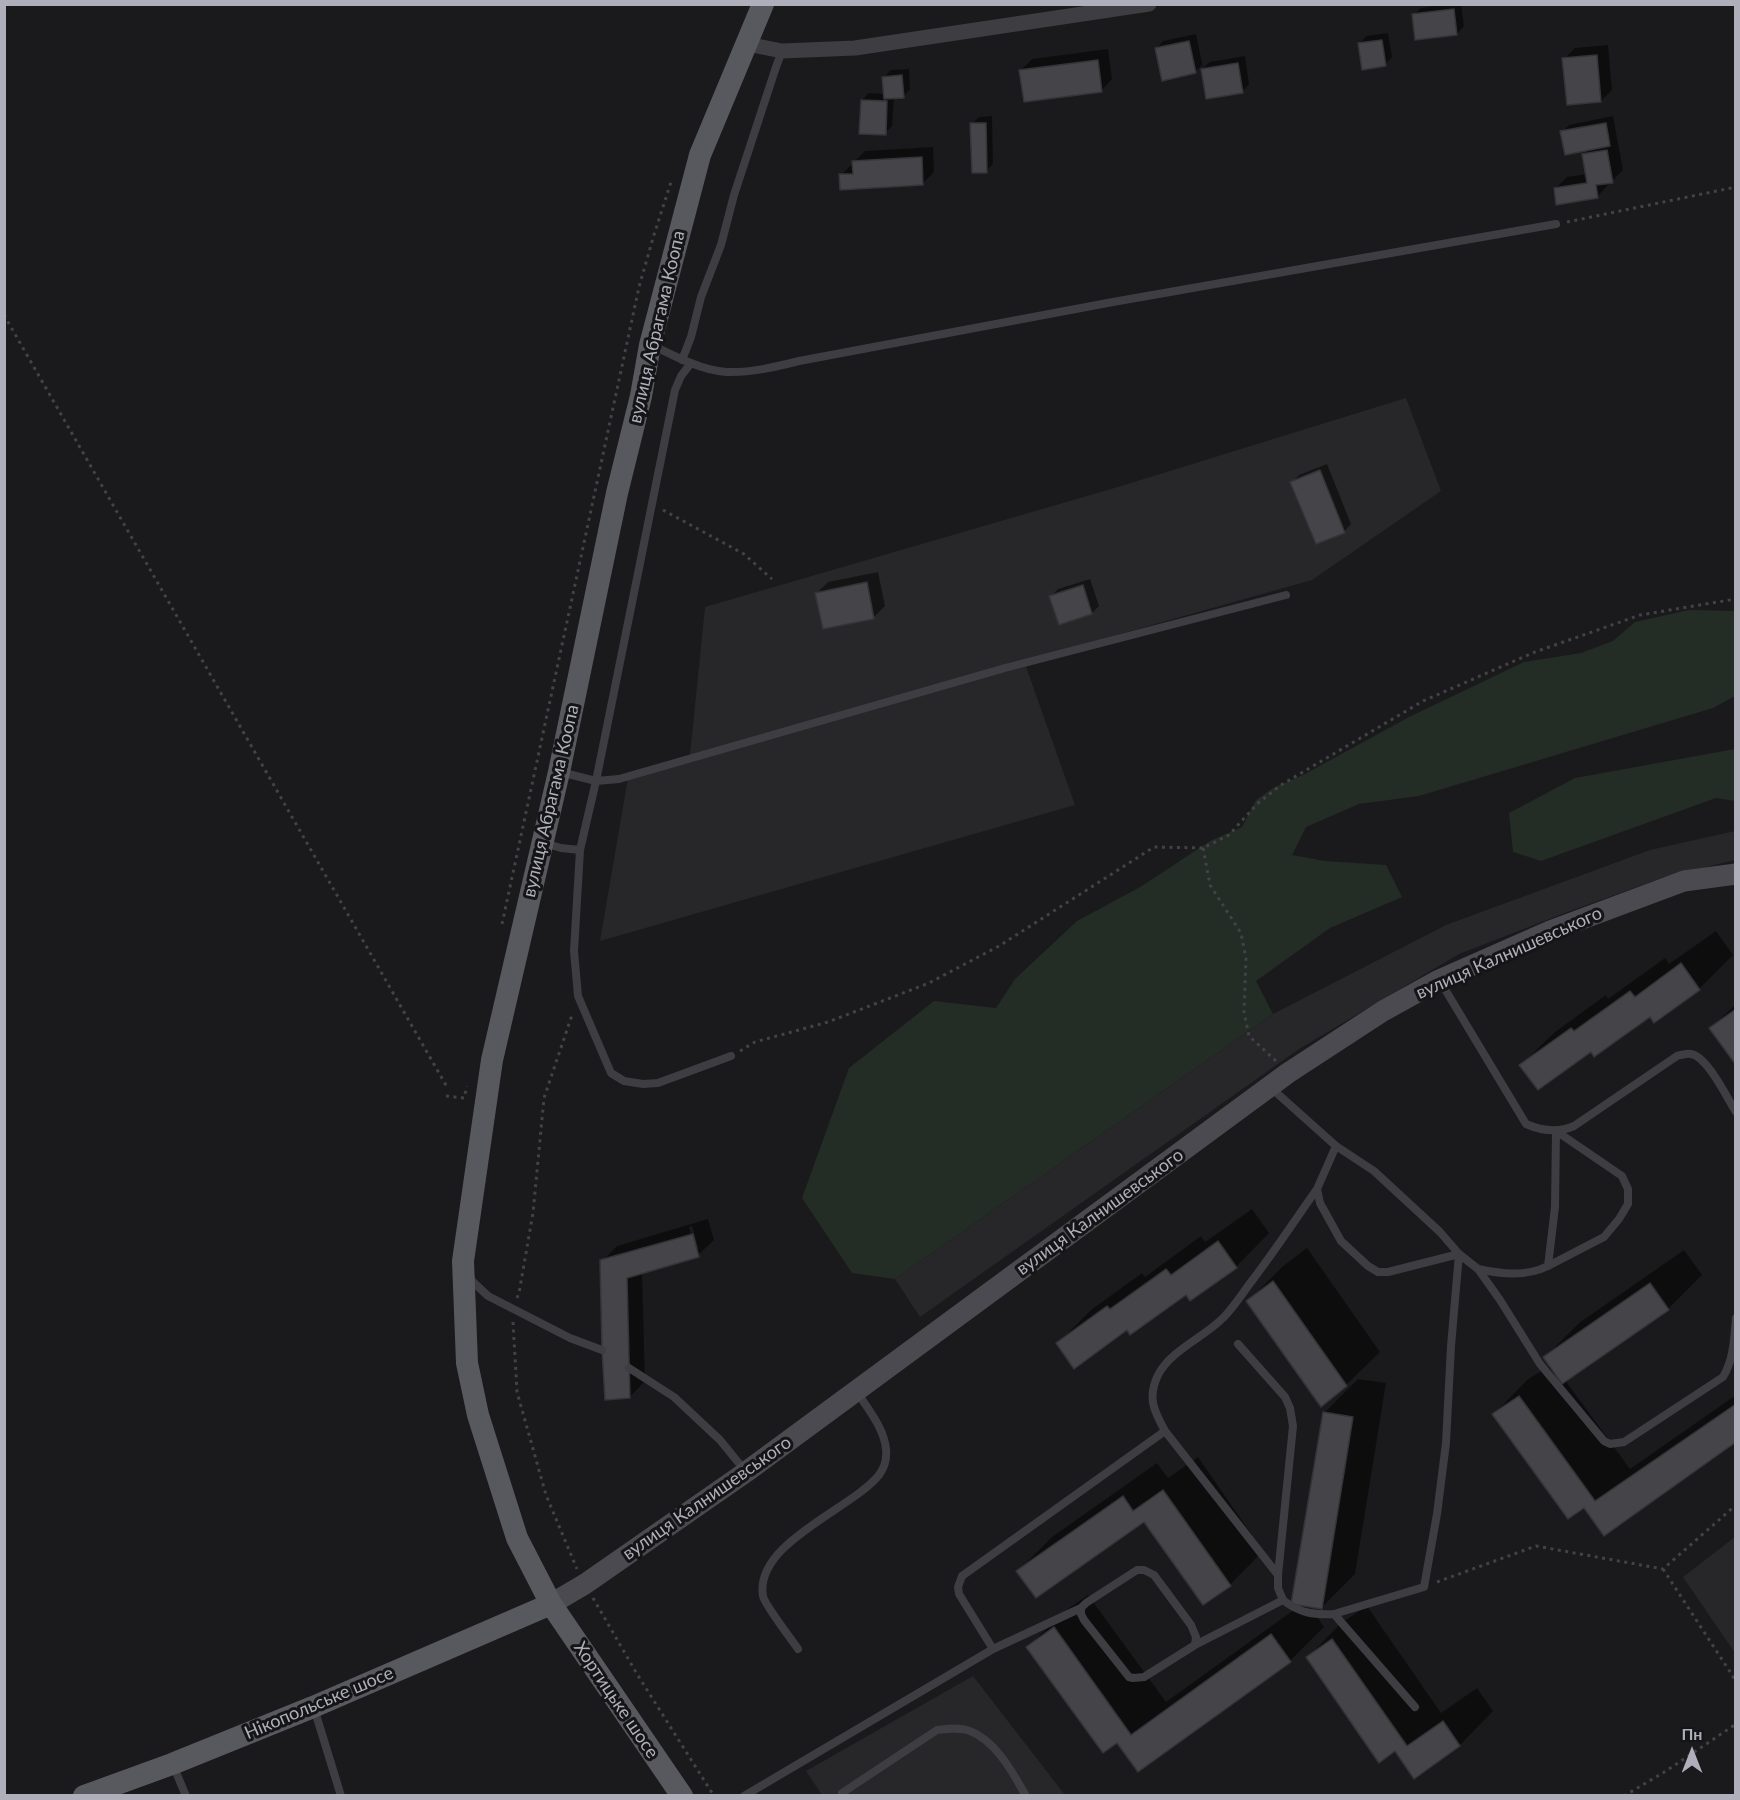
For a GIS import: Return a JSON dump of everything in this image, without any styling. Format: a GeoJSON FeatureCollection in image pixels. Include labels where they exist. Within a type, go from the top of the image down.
{"type":"FeatureCollection","features":[{"type":"Feature","properties":{"kind":"main road","name":"вулиця Абрагама Коопа"},"geometry":{"type":"LineString","coordinates":[[551,1604],[517,1538],[478,1415],[467,1363],[463,1261],[492,1059],[559,771],[617,494],[641,396],[650,345],[700,155],[763,4]]}},
{"type":"Feature","properties":{"kind":"main road","name":"Нікопольське шосе"},"geometry":{"type":"LineString","coordinates":[[84,1796],[172,1764],[313,1707],[551,1604]]}},
{"type":"Feature","properties":{"kind":"main road","name":"Хортицьке шосе"},"geometry":{"type":"LineString","coordinates":[[551,1604],[682,1796]]}},
{"type":"Feature","properties":{"kind":"street"},"geometry":{"type":"LineString","coordinates":[[747,44],[782,51],[855,48],[1149,4]]}},
{"type":"Feature","properties":{"kind":"street","name":"вулиця Калнишевського"},"geometry":{"type":"LineString","coordinates":[[551,1604],[585,1584],[746,1472],[1288,1073],[1383,1011],[1439,980],[1550,931],[1684,881],[1736,874]]}},
{"type":"Feature","properties":{"kind":"lane"},"geometry":{"type":"LineString","coordinates":[[682,360],[782,51]]}},
{"type":"Feature","properties":{"kind":"lane"},"geometry":{"type":"LineString","coordinates":[[650,345],[682,360],[724,372],[761,370],[1113,302],[1556,224]]}},
{"type":"Feature","properties":{"kind":"lane"},"geometry":{"type":"LineString","coordinates":[[691,363],[681,376],[675,390],[580,850],[574,951],[578,996],[611,1073],[624,1081],[643,1084],[658,1083],[731,1056]]}},
{"type":"Feature","properties":{"kind":"lane"},"geometry":{"type":"LineString","coordinates":[[559,771],[596,781],[638,775],[1005,668],[1286,595]]}},
{"type":"Feature","properties":{"kind":"lane"},"geometry":{"type":"LineString","coordinates":[[542,843],[580,850]]}},
{"type":"Feature","properties":{"kind":"lane"},"geometry":{"type":"LineString","coordinates":[[1439,980],[1526,1124],[1539,1129],[1566,1130],[1677,1056],[1684,1054],[1692,1054],[1701,1058],[1736,1112]]}},
{"type":"Feature","properties":{"kind":"lane"},"geometry":{"type":"LineString","coordinates":[[1270,1087],[1336,1146],[1374,1172],[1440,1232],[1459,1254],[1478,1269],[1540,1364],[1604,1441],[1610,1444],[1624,1442],[1723,1377],[1733,1351],[1736,1318]]}},
{"type":"Feature","properties":{"kind":"lane"},"geometry":{"type":"LineString","coordinates":[[1478,1269],[1504,1274],[1540,1270],[1604,1237],[1628,1204],[1628,1189],[1622,1176],[1556,1131]]}},
{"type":"Feature","properties":{"kind":"lane"},"geometry":{"type":"LineString","coordinates":[[1548,1266],[1555,1207],[1556,1131]]}},
{"type":"Feature","properties":{"kind":"lane"},"geometry":{"type":"LineString","coordinates":[[1278,1575],[1165,1431],[1154,1410],[1152,1397],[1159,1373],[1173,1357],[1223,1318],[1273,1254],[1317,1189],[1336,1146]]}},
{"type":"Feature","properties":{"kind":"lane"},"geometry":{"type":"LineString","coordinates":[[1317,1189],[1320,1203],[1341,1241],[1359,1259],[1378,1272],[1398,1270],[1459,1254]]}},
{"type":"Feature","properties":{"kind":"lane"},"geometry":{"type":"LineString","coordinates":[[1238,1344],[1285,1397],[1292,1417],[1278,1575],[1278,1588],[1283,1600],[1304,1612],[1319,1615],[1334,1614],[1424,1587],[1437,1514],[1446,1443],[1459,1254]]}},
{"type":"Feature","properties":{"kind":"lane"},"geometry":{"type":"LineString","coordinates":[[463,1261],[472,1281],[488,1296],[570,1338],[602,1350]]}},
{"type":"Feature","properties":{"kind":"lane"},"geometry":{"type":"LineString","coordinates":[[629,1368],[674,1397],[720,1440],[746,1472]]}},
{"type":"Feature","properties":{"kind":"lane"},"geometry":{"type":"LineString","coordinates":[[798,1649],[763,1598],[763,1582],[769,1565],[782,1550],[812,1524],[842,1505],[867,1485],[879,1474],[886,1461],[886,1447],[879,1428],[856,1391]]}},
{"type":"Feature","properties":{"kind":"lane"},"geometry":{"type":"LineString","coordinates":[[993,1649],[958,1593],[962,1576],[1165,1431]]}},
{"type":"Feature","properties":{"kind":"lane"},"geometry":{"type":"LineString","coordinates":[[744,1796],[993,1649],[1081,1608],[1137,1570],[1144,1570],[1154,1575],[1187,1618],[1194,1631],[1195,1645]]}},
{"type":"Feature","properties":{"kind":"lane"},"geometry":{"type":"LineString","coordinates":[[1081,1608],[1084,1620],[1128,1677],[1132,1678],[1144,1677],[1195,1645],[1283,1600]]}},
{"type":"Feature","properties":{"kind":"lane"},"geometry":{"type":"LineString","coordinates":[[1334,1614],[1415,1707]]}},
{"type":"Feature","properties":{"kind":"lane"},"geometry":{"type":"LineString","coordinates":[[313,1707],[340,1796]]}},
{"type":"Feature","properties":{"kind":"lane"},"geometry":{"type":"LineString","coordinates":[[844,1796],[842,1793],[937,1730],[953,1728],[969,1731],[982,1737],[999,1754],[1026,1796]]}},
{"type":"Feature","properties":{"kind":"lane"},"geometry":{"type":"LineString","coordinates":[[172,1764],[186,1796]]}},
{"type":"Feature","properties":{"kind":"path"},"geometry":{"type":"LineString","coordinates":[[1556,224],[1736,187]]}},
{"type":"Feature","properties":{"kind":"path"},"geometry":{"type":"LineString","coordinates":[[4,315],[447,1087]]}},
{"type":"Feature","properties":{"kind":"path"},"geometry":{"type":"LineString","coordinates":[[651,504],[744,554],[772,579]]}},
{"type":"Feature","properties":{"kind":"path"},"geometry":{"type":"LineString","coordinates":[[731,1056],[755,1042],[828,1022],[929,983],[999,946],[1154,847],[1203,849],[1229,835],[1257,804],[1281,785],[1423,701],[1535,652],[1640,615],[1736,599]]}},
{"type":"Feature","properties":{"kind":"path"},"geometry":{"type":"LineString","coordinates":[[1203,849],[1210,885],[1241,933],[1246,959],[1244,1012],[1249,1036],[1288,1073]]}},
{"type":"Feature","properties":{"kind":"path"},"geometry":{"type":"LineString","coordinates":[[578,996],[544,1098],[533,1213],[519,1293],[513,1307],[517,1392],[546,1495],[569,1553],[637,1674],[714,1796]]}},
{"type":"Feature","properties":{"kind":"path"},"geometry":{"type":"LineString","coordinates":[[1663,1569],[1736,1505]]}},
{"type":"Feature","properties":{"kind":"path"},"geometry":{"type":"LineString","coordinates":[[1424,1587],[1536,1546],[1663,1569],[1736,1681]]}},
{"type":"Feature","properties":{"kind":"path"},"geometry":{"type":"LineString","coordinates":[[1624,1796],[1736,1724]]}},
{"type":"Feature","properties":{"kind":"shaded area"},"geometry":{"type":"Polygon","coordinates":[[[1406,398],[1441,491],[1312,580],[1024,661],[1075,805],[600,941],[629,772],[690,755],[705,607],[1118,487],[1406,398]]]}},
{"type":"Feature","properties":{"kind":"shaded area"},"geometry":{"type":"Polygon","coordinates":[[[1689,610],[1735,611],[1735,696],[1713,708],[1419,796],[1359,804],[1306,827],[1292,855],[1325,861],[1386,865],[1402,897],[1330,928],[1256,981],[1273,1014],[895,1279],[852,1273],[802,1198],[849,1068],[934,1001],[996,1008],[1015,979],[1077,921],[1142,886],[1210,841],[1242,827],[1256,800],[1273,788],[1305,774],[1409,717],[1524,662],[1581,653],[1613,641],[1635,622],[1689,610]]]}},
{"type":"Feature","properties":{"kind":"shaded area"},"geometry":{"type":"Polygon","coordinates":[[[1735,749],[1735,801],[1716,798],[1541,861],[1513,852],[1509,813],[1575,778],[1735,749]]]}},
{"type":"Feature","properties":{"kind":"shaded area"},"geometry":{"type":"Polygon","coordinates":[[[1735,831],[1735,860],[1662,878],[1459,954],[1299,1049],[920,1317],[895,1279],[1273,1014],[1446,925],[1650,850],[1735,831]]]}},
{"type":"Feature","properties":{"kind":"shaded area"},"geometry":{"type":"Polygon","coordinates":[[[1735,1537],[1735,1653],[1683,1577],[1735,1537]]]}},
{"type":"Feature","properties":{"kind":"shaded area"},"geometry":{"type":"Polygon","coordinates":[[[973,1676],[1065,1795],[822,1795],[806,1771],[973,1676]]]}},
{"type":"Feature","properties":{"kind":"building"},"geometry":{"type":"Polygon","coordinates":[[[1454,9],[1457,35],[1415,40],[1412,14],[1454,9]]]}},
{"type":"Feature","properties":{"kind":"building"},"geometry":{"type":"Polygon","coordinates":[[[1382,40],[1386,66],[1362,70],[1358,43],[1382,40]]]}},
{"type":"Feature","properties":{"kind":"building"},"geometry":{"type":"Polygon","coordinates":[[[1189,41],[1196,73],[1162,81],[1155,48],[1189,41]]]}},
{"type":"Feature","properties":{"kind":"building"},"geometry":{"type":"Polygon","coordinates":[[[1597,55],[1601,102],[1567,105],[1562,58],[1597,55]]]}},
{"type":"Feature","properties":{"kind":"building"},"geometry":{"type":"Polygon","coordinates":[[[1098,60],[1102,92],[1024,102],[1019,70],[1098,60]]]}},
{"type":"Feature","properties":{"kind":"building"},"geometry":{"type":"Polygon","coordinates":[[[1238,63],[1243,93],[1206,99],[1201,69],[1238,63]]]}},
{"type":"Feature","properties":{"kind":"building"},"geometry":{"type":"Polygon","coordinates":[[[902,75],[904,98],[884,99],[882,77],[902,75]]]}},
{"type":"Feature","properties":{"kind":"building"},"geometry":{"type":"Polygon","coordinates":[[[861,100],[887,101],[886,135],[859,134],[861,100]]]}},
{"type":"Feature","properties":{"kind":"building"},"geometry":{"type":"Polygon","coordinates":[[[970,123],[986,123],[987,173],[972,173],[970,123]]]}},
{"type":"Feature","properties":{"kind":"building"},"geometry":{"type":"Polygon","coordinates":[[[1606,123],[1610,146],[1565,155],[1560,131],[1606,123]]]}},
{"type":"Feature","properties":{"kind":"building"},"geometry":{"type":"Polygon","coordinates":[[[1607,150],[1613,183],[1596,185],[1598,198],[1556,205],[1554,188],[1587,183],[1582,154],[1607,150]]]}},
{"type":"Feature","properties":{"kind":"building"},"geometry":{"type":"Polygon","coordinates":[[[922,157],[923,185],[840,190],[839,174],[853,174],[852,161],[922,157]]]}},
{"type":"Feature","properties":{"kind":"building"},"geometry":{"type":"Polygon","coordinates":[[[1320,470],[1345,533],[1316,544],[1290,482],[1320,470]]]}},
{"type":"Feature","properties":{"kind":"building"},"geometry":{"type":"Polygon","coordinates":[[[867,582],[874,619],[823,629],[815,593],[867,582]]]}},
{"type":"Feature","properties":{"kind":"building"},"geometry":{"type":"Polygon","coordinates":[[[1083,585],[1092,614],[1059,625],[1049,596],[1083,585]]]}},
{"type":"Feature","properties":{"kind":"building"},"geometry":{"type":"Polygon","coordinates":[[[1681,963],[1700,990],[1654,1023],[1650,1017],[1594,1057],[1591,1052],[1538,1090],[1519,1065],[1571,1028],[1574,1031],[1630,991],[1635,997],[1681,963]]]}},
{"type":"Feature","properties":{"kind":"building"},"geometry":{"type":"Polygon","coordinates":[[[1736,1009],[1736,1065],[1709,1028],[1736,1009]]]}},
{"type":"Feature","properties":{"kind":"building"},"geometry":{"type":"Polygon","coordinates":[[[693,1234],[699,1257],[627,1278],[630,1398],[605,1400],[600,1260],[693,1234]]]}},
{"type":"Feature","properties":{"kind":"building"},"geometry":{"type":"Polygon","coordinates":[[[1218,1241],[1237,1268],[1190,1301],[1186,1295],[1130,1335],[1127,1330],[1074,1369],[1056,1343],[1107,1306],[1110,1309],[1166,1269],[1171,1275],[1218,1241]]]}},
{"type":"Feature","properties":{"kind":"building"},"geometry":{"type":"Polygon","coordinates":[[[1273,1281],[1347,1386],[1321,1407],[1246,1301],[1273,1281]]]}},
{"type":"Feature","properties":{"kind":"building"},"geometry":{"type":"Polygon","coordinates":[[[1650,1283],[1669,1310],[1562,1384],[1543,1357],[1650,1283]]]}},
{"type":"Feature","properties":{"kind":"building"},"geometry":{"type":"Polygon","coordinates":[[[1519,1396],[1595,1501],[1736,1404],[1736,1442],[1604,1536],[1584,1508],[1568,1519],[1492,1414],[1519,1396]]]}},
{"type":"Feature","properties":{"kind":"building"},"geometry":{"type":"Polygon","coordinates":[[[1323,1412],[1353,1417],[1322,1609],[1291,1604],[1323,1412]]]}},
{"type":"Feature","properties":{"kind":"building"},"geometry":{"type":"Polygon","coordinates":[[[1163,1490],[1231,1586],[1203,1605],[1144,1522],[1036,1598],[1016,1571],[1123,1496],[1133,1511],[1163,1490]]]}},
{"type":"Feature","properties":{"kind":"building"},"geometry":{"type":"Polygon","coordinates":[[[1054,1627],[1131,1735],[1271,1634],[1291,1662],[1138,1772],[1117,1743],[1103,1753],[1026,1647],[1054,1627]]]}},
{"type":"Feature","properties":{"kind":"building"},"geometry":{"type":"Polygon","coordinates":[[[1332,1639],[1407,1746],[1443,1721],[1460,1746],[1414,1779],[1395,1751],[1379,1763],[1306,1657],[1332,1639]]]}}]}
